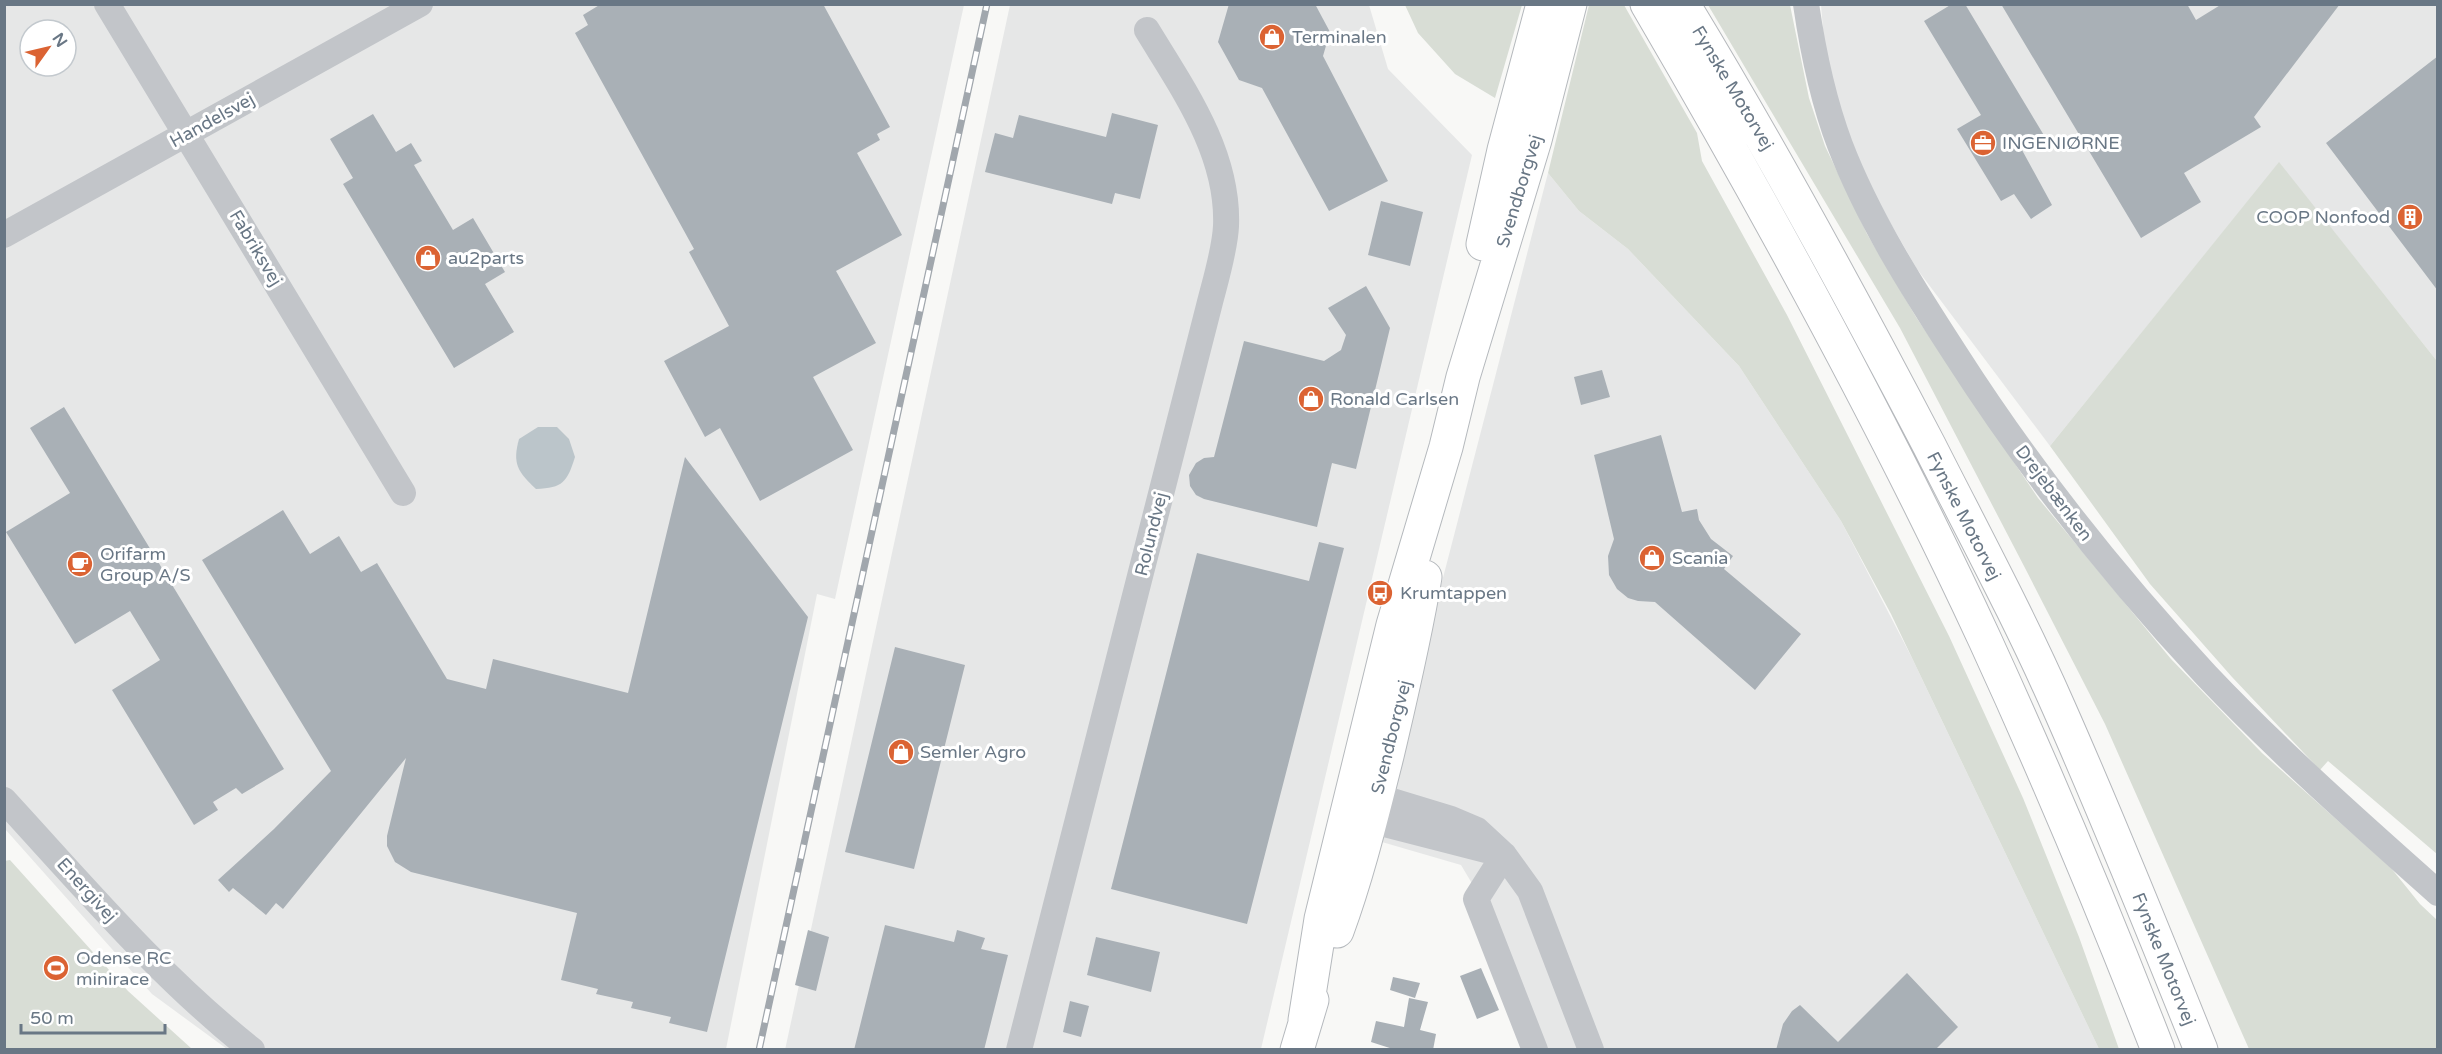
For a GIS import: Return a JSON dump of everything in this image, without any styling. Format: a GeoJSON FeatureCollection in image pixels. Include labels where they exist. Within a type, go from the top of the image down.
{"type":"FeatureCollection","features":[{"type":"Feature","properties":{"kind":"main road","name":"Svendborgvej"},"geometry":{"type":"LineString","coordinates":[[1463,377],[1484,238],[1504,150],[1543,4]]}},
{"type":"Feature","properties":{"kind":"main road","name":"Svendborgvej"},"geometry":{"type":"LineString","coordinates":[[1301,1035],[1354,885],[1362,805],[1393,625],[1446,447],[1463,377],[1535,140],[1570,4]]}},
{"type":"Feature","properties":{"kind":"main road","name":"Fynske Motorvej"},"geometry":{"type":"LineString","coordinates":[[1647,4],[1798,272],[1935,536],[2081,856],[2158,1050]]}},
{"type":"Feature","properties":{"kind":"main road","name":"Fynske Motorvej"},"geometry":{"type":"LineString","coordinates":[[1683,4],[1750,114],[1855,303],[1974,533],[2058,705],[2142,903],[2200,1050]]}},
{"type":"Feature","properties":{"kind":"main road"},"geometry":{"type":"LineString","coordinates":[[2058,705],[2145,870],[2219,1050]]}},
{"type":"Feature","properties":{"kind":"main road"},"geometry":{"type":"LineString","coordinates":[[2131,980],[2145,1050]]}},
{"type":"Feature","properties":{"kind":"street","name":"Fabriksvej"},"geometry":{"type":"LineString","coordinates":[[107,4],[403,493]]}},
{"type":"Feature","properties":{"kind":"street","name":"Handelsvej"},"geometry":{"type":"LineString","coordinates":[[4,235],[420,4]]}},
{"type":"Feature","properties":{"kind":"street","name":"Drejebænken"},"geometry":{"type":"LineString","coordinates":[[1806,4],[1813,54],[1821,83],[1840,144],[1861,193],[1921,302],[1996,417],[2085,536],[2206,675],[2325,793],[2438,893]]}},
{"type":"Feature","properties":{"kind":"street","name":"Rolundvej"},"geometry":{"type":"LineString","coordinates":[[1019,1050],[1209,306],[1227,227],[1225,193],[1213,148],[1192,105],[1147,30]]}},
{"type":"Feature","properties":{"kind":"street","name":"Energivej"},"geometry":{"type":"LineString","coordinates":[[4,800],[146,956],[210,1016],[252,1050]]}},
{"type":"Feature","properties":{"kind":"street"},"geometry":{"type":"LineString","coordinates":[[1362,805],[1504,855],[1530,891],[1591,1050]]}},
{"type":"Feature","properties":{"kind":"street"},"geometry":{"type":"LineString","coordinates":[[1504,855],[1476,898],[1535,1050]]}},
{"type":"Feature","properties":{"kind":"shaded area"},"geometry":{"type":"Polygon","coordinates":[[[4,5],[964,5],[835,599],[817,594],[726,1049],[227,1049],[152,994],[5,829],[4,5]]]}},
{"type":"Feature","properties":{"kind":"shaded area"},"geometry":{"type":"Polygon","coordinates":[[[1010,5],[1369,5],[1388,69],[1472,155],[1261,1049],[785,1050],[1010,5]]]}},
{"type":"Feature","properties":{"kind":"shaded area"},"geometry":{"type":"Polygon","coordinates":[[[1405,5],[1522,5],[1495,98],[1455,74],[1418,33],[1405,5]]]}},
{"type":"Feature","properties":{"kind":"shaded area"},"geometry":{"type":"Polygon","coordinates":[[[1589,5],[1624,5],[1697,133],[1702,161],[1787,315],[1949,636],[2023,798],[2079,937],[2119,1049],[2099,1049],[1891,614],[1841,521],[1739,366],[1628,249],[1579,211],[1548,173],[1589,5]]]}},
{"type":"Feature","properties":{"kind":"shaded area"},"geometry":{"type":"Polygon","coordinates":[[[1708,5],[1790,5],[1809,98],[1825,146],[1867,234],[1916,317],[2038,498],[2171,659],[2262,753],[2391,868],[2420,904],[2437,920],[2437,1049],[2249,1049],[2105,724],[2025,568],[1900,328],[1708,5]]]}},
{"type":"Feature","properties":{"kind":"shaded area"},"geometry":{"type":"Polygon","coordinates":[[[1821,5],[2437,5],[2437,361],[2279,163],[2050,446],[1917,269],[1869,186],[1827,77],[1821,5]]]}},
{"type":"Feature","properties":{"kind":"shaded area"},"geometry":{"type":"Polygon","coordinates":[[[2279,162],[2437,361],[2437,854],[2328,761],[2320,770],[2232,677],[2150,584],[2050,446],[2279,162]]]}},
{"type":"Feature","properties":{"kind":"shaded area"},"geometry":{"type":"Polygon","coordinates":[[[1548,173],[1579,211],[1628,249],[1739,366],[1841,521],[1912,658],[2099,1049],[1544,1049],[1495,922],[1461,865],[1375,840],[1548,173]]]}},
{"type":"Feature","properties":{"kind":"shaded area"},"geometry":{"type":"Polygon","coordinates":[[[538,427],[557,427],[569,439],[575,457],[563,482],[552,487],[536,489],[518,467],[516,455],[519,439],[538,427]]]}},
{"type":"Feature","properties":{"kind":"shaded area","name":"Odense RC minirace"},"geometry":{"type":"Polygon","coordinates":[[[10,860],[128,991],[192,1049],[5,1049],[4,861],[10,860]]]}},
{"type":"Feature","properties":{"kind":"building"},"geometry":{"type":"Polygon","coordinates":[[[601,4],[823,4],[890,127],[877,134],[880,140],[857,153],[902,235],[836,271],[876,343],[813,377],[853,450],[760,501],[720,428],[705,437],[664,361],[729,326],[689,252],[694,249],[575,33],[588,25],[583,15],[601,4]]]}},
{"type":"Feature","properties":{"kind":"building"},"geometry":{"type":"Polygon","coordinates":[[[1229,4],[1315,4],[1330,32],[1323,56],[1388,181],[1329,211],[1262,88],[1239,80],[1218,42],[1229,4]]]}},
{"type":"Feature","properties":{"kind":"building"},"geometry":{"type":"Polygon","coordinates":[[[1952,4],[1965,4],[2045,137],[2022,150],[2052,205],[2031,219],[2014,194],[2001,201],[1957,129],[1981,115],[1924,21],[1952,4]]]}},
{"type":"Feature","properties":{"kind":"building"},"geometry":{"type":"Polygon","coordinates":[[[2001,4],[2187,4],[2196,20],[2222,4],[2340,4],[2254,117],[2261,127],[2184,173],[2201,202],[2141,238],[2001,4]]]}},
{"type":"Feature","properties":{"kind":"building","name":"COOP Nonfood"},"geometry":{"type":"Polygon","coordinates":[[[2438,56],[2438,291],[2326,143],[2438,56]]]}},
{"type":"Feature","properties":{"kind":"building"},"geometry":{"type":"Polygon","coordinates":[[[1112,113],[1158,125],[1140,199],[1115,193],[1112,204],[985,172],[995,133],[1013,138],[1019,115],[1106,137],[1112,113]]]}},
{"type":"Feature","properties":{"kind":"building"},"geometry":{"type":"Polygon","coordinates":[[[373,114],[396,152],[411,143],[422,161],[414,165],[453,230],[473,218],[505,272],[485,284],[514,332],[454,368],[343,184],[353,178],[330,139],[373,114]]]}},
{"type":"Feature","properties":{"kind":"building"},"geometry":{"type":"Polygon","coordinates":[[[1381,201],[1423,212],[1410,266],[1368,255],[1381,201]]]}},
{"type":"Feature","properties":{"kind":"building"},"geometry":{"type":"Polygon","coordinates":[[[1366,286],[1390,328],[1356,469],[1332,463],[1317,527],[1204,499],[1196,495],[1190,486],[1189,475],[1196,463],[1204,458],[1214,457],[1244,341],[1324,361],[1341,350],[1346,335],[1328,308],[1366,286]]]}},
{"type":"Feature","properties":{"kind":"building"},"geometry":{"type":"Polygon","coordinates":[[[1602,370],[1610,397],[1581,405],[1574,377],[1602,370]]]}},
{"type":"Feature","properties":{"kind":"building"},"geometry":{"type":"Polygon","coordinates":[[[64,407],[284,769],[242,794],[236,788],[213,802],[218,810],[194,825],[112,690],[160,660],[130,611],[75,644],[6,532],[70,493],[30,428],[64,407]]]}},
{"type":"Feature","properties":{"kind":"building"},"geometry":{"type":"Polygon","coordinates":[[[1661,435],[1682,512],[1697,509],[1699,520],[1711,539],[1733,556],[1724,569],[1801,634],[1755,690],[1655,602],[1628,598],[1617,589],[1609,575],[1608,556],[1614,539],[1594,455],[1661,435]]]}},
{"type":"Feature","properties":{"kind":"building"},"geometry":{"type":"Polygon","coordinates":[[[685,457],[808,617],[707,1032],[669,1023],[671,1017],[631,1008],[633,1002],[596,994],[598,989],[561,980],[577,913],[411,872],[395,862],[387,846],[387,836],[406,758],[283,909],[276,903],[266,915],[233,888],[229,892],[218,880],[274,829],[331,771],[202,560],[283,510],[310,554],[339,536],[361,572],[377,563],[447,679],[486,689],[493,659],[628,693],[685,457]]]}},
{"type":"Feature","properties":{"kind":"building"},"geometry":{"type":"Polygon","coordinates":[[[1319,542],[1344,548],[1247,924],[1111,889],[1197,553],[1309,581],[1319,542]]]}},
{"type":"Feature","properties":{"kind":"building"},"geometry":{"type":"Polygon","coordinates":[[[895,647],[965,665],[914,869],[845,852],[895,647]]]}},
{"type":"Feature","properties":{"kind":"building"},"geometry":{"type":"Polygon","coordinates":[[[885,925],[954,942],[957,930],[985,938],[981,949],[1008,955],[984,1050],[854,1050],[885,925]]]}},
{"type":"Feature","properties":{"kind":"building"},"geometry":{"type":"Polygon","coordinates":[[[808,930],[829,937],[816,991],[795,985],[808,930]]]}},
{"type":"Feature","properties":{"kind":"building"},"geometry":{"type":"Polygon","coordinates":[[[1096,937],[1160,952],[1151,992],[1087,975],[1096,937]]]}},
{"type":"Feature","properties":{"kind":"building"},"geometry":{"type":"Polygon","coordinates":[[[1481,968],[1499,1010],[1477,1019],[1460,976],[1481,968]]]}},
{"type":"Feature","properties":{"kind":"building"},"geometry":{"type":"Polygon","coordinates":[[[1907,973],[1958,1027],[1935,1050],[1776,1050],[1783,1024],[1792,1011],[1800,1005],[1838,1042],[1907,973]]]}},
{"type":"Feature","properties":{"kind":"building"},"geometry":{"type":"Polygon","coordinates":[[[1393,977],[1420,983],[1415,998],[1390,990],[1393,977]]]}},
{"type":"Feature","properties":{"kind":"building"},"geometry":{"type":"Polygon","coordinates":[[[1409,998],[1428,1002],[1420,1030],[1436,1034],[1433,1050],[1396,1050],[1371,1042],[1376,1021],[1404,1027],[1409,998]]]}},
{"type":"Feature","properties":{"kind":"building"},"geometry":{"type":"Polygon","coordinates":[[[1070,1001],[1089,1006],[1081,1037],[1063,1032],[1070,1001]]]}},
{"type":"Feature","properties":{"kind":"railway"},"geometry":{"type":"LineString","coordinates":[[759,1050],[987,4]]}},
{"type":"Feature","properties":{"kind":"place","name":"Terminalen"},"geometry":{"type":"Point","coordinates":[1272,37]}},
{"type":"Feature","properties":{"kind":"place","name":"INGENIØRNE"},"geometry":{"type":"Point","coordinates":[1983,143]}},
{"type":"Feature","properties":{"kind":"place","name":"COOP Nonfood"},"geometry":{"type":"Point","coordinates":[2410,217]}},
{"type":"Feature","properties":{"kind":"place","name":"au2parts"},"geometry":{"type":"Point","coordinates":[428,258]}},
{"type":"Feature","properties":{"kind":"place","name":"Ronald Carlsen"},"geometry":{"type":"Point","coordinates":[1311,399]}},
{"type":"Feature","properties":{"kind":"place","name":"Scania"},"geometry":{"type":"Point","coordinates":[1652,558]}},
{"type":"Feature","properties":{"kind":"place","name":"Orifarm Group A/S"},"geometry":{"type":"Point","coordinates":[80,564]}},
{"type":"Feature","properties":{"kind":"place","name":"Krumtappen"},"geometry":{"type":"Point","coordinates":[1380,593]}},
{"type":"Feature","properties":{"kind":"place","name":"Semler Agro"},"geometry":{"type":"Point","coordinates":[901,752]}},
{"type":"Feature","properties":{"kind":"place","name":"Odense RC minirace"},"geometry":{"type":"Point","coordinates":[56,968]}}]}
